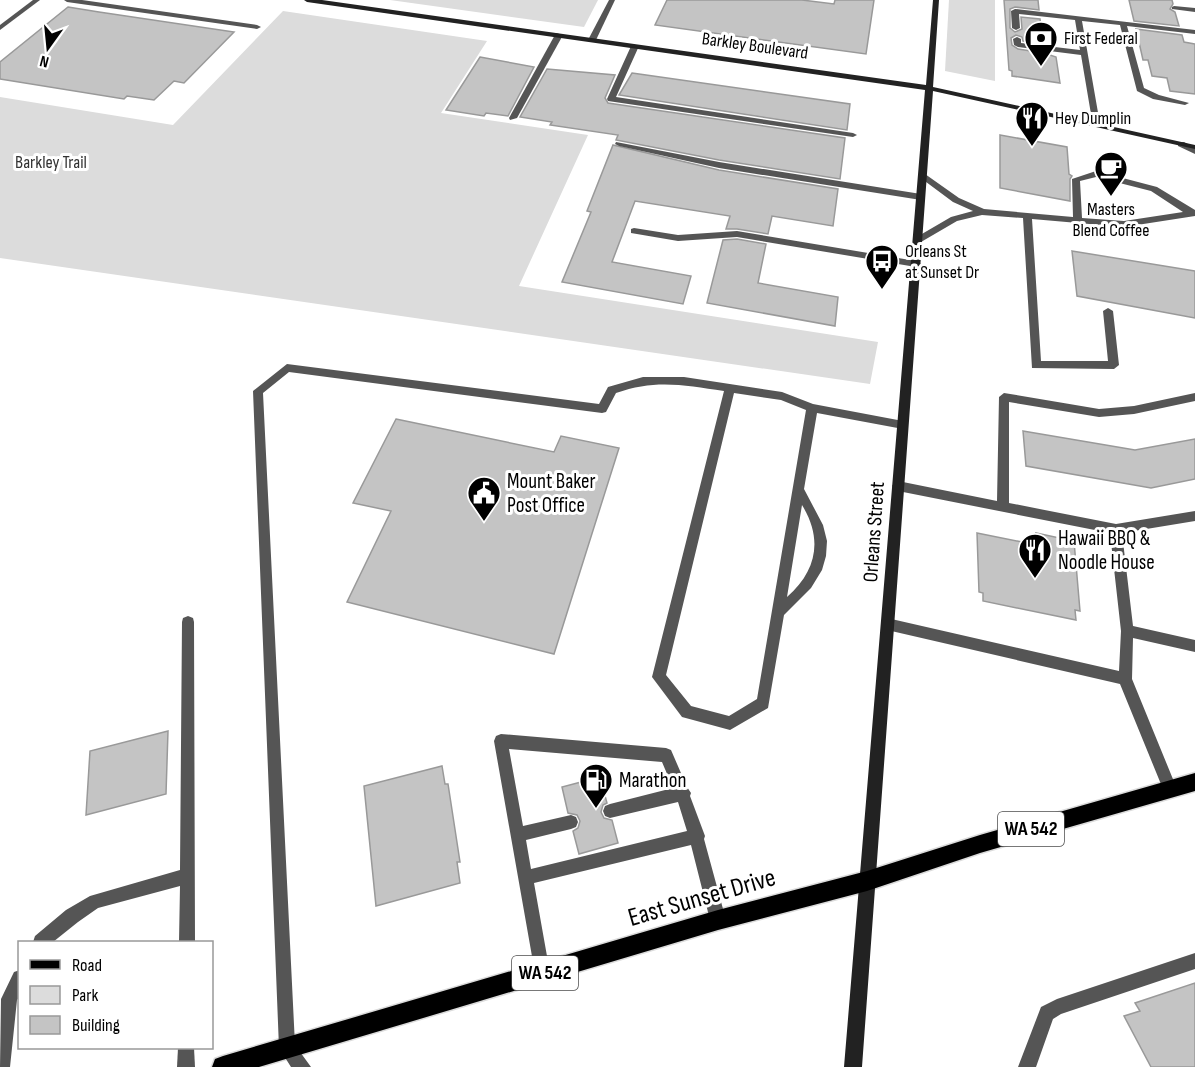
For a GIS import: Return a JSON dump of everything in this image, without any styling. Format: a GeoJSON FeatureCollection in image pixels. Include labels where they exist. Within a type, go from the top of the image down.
{"type":"FeatureCollection","features":[{"type":"Feature","properties":{"kind":"main road","name":"Barkley Boulevard"},"geometry":{"type":"LineString","coordinates":[[307,0],[929,88],[1181,144]]}},
{"type":"Feature","properties":{"kind":"main road","name":"Orleans Street"},"geometry":{"type":"LineString","coordinates":[[853,1067],[936,0]]}},
{"type":"Feature","properties":{"kind":"main road","name":"East Sunset Drive"},"geometry":{"type":"LineString","coordinates":[[223,1067],[717,920],[867,881],[980,844],[1195,782]]}},
{"type":"Feature","properties":{"kind":"street"},"geometry":{"type":"LineString","coordinates":[[0,28],[37,0]]}},
{"type":"Feature","properties":{"kind":"street"},"geometry":{"type":"LineString","coordinates":[[67,0],[257,27]]}},
{"type":"Feature","properties":{"kind":"street"},"geometry":{"type":"LineString","coordinates":[[592,40],[612,0]]}},
{"type":"Feature","properties":{"kind":"street"},"geometry":{"type":"LineString","coordinates":[[1174,8],[1195,10]]}},
{"type":"Feature","properties":{"kind":"street"},"geometry":{"type":"LineString","coordinates":[[1016,28],[1015,11],[1195,32]]}},
{"type":"Feature","properties":{"kind":"street"},"geometry":{"type":"LineString","coordinates":[[1078,18],[1096,124]]}},
{"type":"Feature","properties":{"kind":"street"},"geometry":{"type":"LineString","coordinates":[[1154,18],[1156,28]]}},
{"type":"Feature","properties":{"kind":"street"},"geometry":{"type":"LineString","coordinates":[[1123,24],[1140,89],[1162,99],[1185,102]]}},
{"type":"Feature","properties":{"kind":"street"},"geometry":{"type":"LineString","coordinates":[[513,118],[559,35]]}},
{"type":"Feature","properties":{"kind":"street"},"geometry":{"type":"LineString","coordinates":[[1017,39],[1017,45],[1084,53]]}},
{"type":"Feature","properties":{"kind":"street"},"geometry":{"type":"LineString","coordinates":[[635,46],[611,99],[853,135]]}},
{"type":"Feature","properties":{"kind":"street"},"geometry":{"type":"LineString","coordinates":[[619,144],[719,165],[921,197]]}},
{"type":"Feature","properties":{"kind":"street"},"geometry":{"type":"LineString","coordinates":[[1181,144],[1195,149]]}},
{"type":"Feature","properties":{"kind":"street"},"geometry":{"type":"LineString","coordinates":[[1078,221],[1076,179],[1096,174],[1154,189],[1193,213]]}},
{"type":"Feature","properties":{"kind":"street"},"geometry":{"type":"LineString","coordinates":[[922,176],[956,200],[982,212],[1124,224],[1193,213]]}},
{"type":"Feature","properties":{"kind":"street"},"geometry":{"type":"LineString","coordinates":[[918,240],[954,219],[982,212]]}},
{"type":"Feature","properties":{"kind":"street"},"geometry":{"type":"LineString","coordinates":[[1027,217],[1036,365],[1114,365],[1108,311]]}},
{"type":"Feature","properties":{"kind":"street"},"geometry":{"type":"LineString","coordinates":[[634,231],[678,238],[737,234],[916,264]]}},
{"type":"Feature","properties":{"kind":"street"},"geometry":{"type":"LineString","coordinates":[[302,1067],[287,1048],[258,391],[286,368],[602,409],[612,390],[635,381],[658,377],[782,396],[812,408],[903,425]]}},
{"type":"Feature","properties":{"kind":"street"},"geometry":{"type":"LineString","coordinates":[[730,388],[658,677],[687,712],[730,723],[763,703],[812,408]]}},
{"type":"Feature","properties":{"kind":"street"},"geometry":{"type":"LineString","coordinates":[[1003,507],[1004,397],[1098,413],[1134,410],[1195,397]]}},
{"type":"Feature","properties":{"kind":"street"},"geometry":{"type":"LineString","coordinates":[[898,486],[1116,529],[1195,516]]}},
{"type":"Feature","properties":{"kind":"street"},"geometry":{"type":"LineString","coordinates":[[778,612],[795,599],[819,562],[822,540],[817,518],[798,489]]}},
{"type":"Feature","properties":{"kind":"street"},"geometry":{"type":"LineString","coordinates":[[1116,529],[1127,631],[1125,679],[1170,789]]}},
{"type":"Feature","properties":{"kind":"street"},"geometry":{"type":"LineString","coordinates":[[187,941],[188,622]]}},
{"type":"Feature","properties":{"kind":"street"},"geometry":{"type":"LineString","coordinates":[[888,624],[1125,679]]}},
{"type":"Feature","properties":{"kind":"street"},"geometry":{"type":"LineString","coordinates":[[1127,631],[1195,646]]}},
{"type":"Feature","properties":{"kind":"street"},"geometry":{"type":"LineString","coordinates":[[542,973],[501,741],[666,754],[684,792],[698,836],[717,920]]}},
{"type":"Feature","properties":{"kind":"street"},"geometry":{"type":"LineString","coordinates":[[610,811],[684,792]]}},
{"type":"Feature","properties":{"kind":"street"},"geometry":{"type":"LineString","coordinates":[[519,834],[571,822]]}},
{"type":"Feature","properties":{"kind":"street"},"geometry":{"type":"LineString","coordinates":[[525,878],[698,836]]}},
{"type":"Feature","properties":{"kind":"street"},"geometry":{"type":"LineString","coordinates":[[42,941],[72,916],[95,901],[187,876]]}},
{"type":"Feature","properties":{"kind":"street"},"geometry":{"type":"LineString","coordinates":[[1027,1067],[1047,1013],[1057,1007],[1195,961]]}},
{"type":"Feature","properties":{"kind":"street"},"geometry":{"type":"LineString","coordinates":[[1,1067],[9,999],[18,982]]}},
{"type":"Feature","properties":{"kind":"street"},"geometry":{"type":"LineString","coordinates":[[186,1049],[186,1067]]}},
{"type":"Feature","properties":{"kind":"green space"},"geometry":{"type":"Polygon","coordinates":[[[390,0],[598,0],[584,27],[390,0]]]}},
{"type":"Feature","properties":{"kind":"green space"},"geometry":{"type":"Polygon","coordinates":[[[949,0],[995,0],[995,81],[945,71],[949,0]]]}},
{"type":"Feature","properties":{"kind":"green space","name":"Barkley Trail"},"geometry":{"type":"Polygon","coordinates":[[[283,11],[487,41],[441,113],[588,135],[519,286],[878,342],[870,384],[0,258],[0,97],[173,125],[283,11]]]}},
{"type":"Feature","properties":{"kind":"building"},"geometry":{"type":"Polygon","coordinates":[[[667,0],[802,0],[834,4],[835,0],[874,0],[866,54],[655,25],[667,0]]]}},
{"type":"Feature","properties":{"kind":"building"},"geometry":{"type":"Polygon","coordinates":[[[1004,0],[1038,0],[1039,10],[1015,7],[1010,9],[1010,28],[1015,32],[1022,29],[1021,17],[1040,19],[1043,43],[1023,41],[1022,37],[1016,35],[1011,38],[1012,45],[1018,49],[1056,57],[1060,83],[1012,76],[1012,71],[1009,70],[1004,0]]]}},
{"type":"Feature","properties":{"kind":"building"},"geometry":{"type":"Polygon","coordinates":[[[1129,0],[1172,0],[1173,4],[1170,9],[1175,12],[1179,26],[1134,21],[1129,0]]]}},
{"type":"Feature","properties":{"kind":"building"},"geometry":{"type":"Polygon","coordinates":[[[68,7],[234,32],[184,83],[174,81],[154,100],[127,96],[124,99],[0,79],[0,62],[68,7]]]}},
{"type":"Feature","properties":{"kind":"building"},"geometry":{"type":"Polygon","coordinates":[[[1136,29],[1182,35],[1184,42],[1195,44],[1195,94],[1170,91],[1167,78],[1152,76],[1148,60],[1143,60],[1136,29]]]}},
{"type":"Feature","properties":{"kind":"building"},"geometry":{"type":"Polygon","coordinates":[[[480,57],[534,67],[508,116],[486,113],[484,116],[446,110],[480,57]]]}},
{"type":"Feature","properties":{"kind":"building"},"geometry":{"type":"Polygon","coordinates":[[[547,69],[615,75],[605,98],[608,103],[845,138],[840,179],[719,160],[616,140],[618,135],[550,125],[552,122],[520,117],[547,69]]]}},
{"type":"Feature","properties":{"kind":"building"},"geometry":{"type":"Polygon","coordinates":[[[632,73],[850,104],[847,130],[619,95],[632,73]]]}},
{"type":"Feature","properties":{"kind":"building"},"geometry":{"type":"Polygon","coordinates":[[[1000,135],[1067,147],[1069,174],[1072,176],[1070,201],[1000,188],[1000,135]]]}},
{"type":"Feature","properties":{"kind":"building"},"geometry":{"type":"Polygon","coordinates":[[[613,145],[719,170],[838,189],[833,226],[772,216],[768,234],[726,229],[730,216],[635,201],[612,262],[691,276],[683,304],[562,282],[591,212],[587,211],[613,145]]]}},
{"type":"Feature","properties":{"kind":"building"},"geometry":{"type":"Polygon","coordinates":[[[737,239],[766,244],[758,283],[838,297],[835,326],[707,303],[723,240],[737,239]]]}},
{"type":"Feature","properties":{"kind":"building"},"geometry":{"type":"Polygon","coordinates":[[[1072,251],[1195,271],[1195,318],[1077,296],[1072,251]]]}},
{"type":"Feature","properties":{"kind":"building"},"geometry":{"type":"Polygon","coordinates":[[[396,419],[554,452],[561,436],[619,448],[554,654],[347,602],[391,511],[353,503],[396,419]]]}},
{"type":"Feature","properties":{"kind":"building"},"geometry":{"type":"Polygon","coordinates":[[[1023,431],[1135,450],[1195,439],[1195,479],[1151,488],[1026,466],[1023,431]]]}},
{"type":"Feature","properties":{"kind":"building"},"geometry":{"type":"Polygon","coordinates":[[[977,533],[1037,545],[1036,533],[1074,541],[1080,611],[1075,610],[1076,620],[983,601],[983,593],[979,592],[977,533]]]}},
{"type":"Feature","properties":{"kind":"building"},"geometry":{"type":"Polygon","coordinates":[[[168,731],[166,794],[86,815],[90,751],[168,731]]]}},
{"type":"Feature","properties":{"kind":"building"},"geometry":{"type":"Polygon","coordinates":[[[442,766],[445,784],[448,784],[460,862],[457,862],[460,883],[376,906],[364,786],[442,766]]]}},
{"type":"Feature","properties":{"kind":"building"},"geometry":{"type":"Polygon","coordinates":[[[600,777],[607,803],[603,805],[601,812],[604,818],[612,820],[618,843],[579,854],[573,831],[578,828],[580,821],[577,815],[568,813],[562,787],[600,777]]]}},
{"type":"Feature","properties":{"kind":"building"},"geometry":{"type":"Polygon","coordinates":[[[1195,983],[1195,1067],[1151,1067],[1124,1016],[1140,1011],[1135,1003],[1195,983]]]}},
{"type":"Feature","properties":{"kind":"place","name":"First Federal"},"geometry":{"type":"Point","coordinates":[1041,67]}},
{"type":"Feature","properties":{"kind":"place","name":"Hey Dumplin"},"geometry":{"type":"Point","coordinates":[1032,147]}},
{"type":"Feature","properties":{"kind":"place","name":"Masters Blend Coffee"},"geometry":{"type":"Point","coordinates":[1111,197]}},
{"type":"Feature","properties":{"kind":"place","name":"Orleans St at Sunset Dr"},"geometry":{"type":"Point","coordinates":[882,290]}},
{"type":"Feature","properties":{"kind":"place","name":"Mount Baker Post Office"},"geometry":{"type":"Point","coordinates":[484,522]}},
{"type":"Feature","properties":{"kind":"place","name":"Hawaii BBQ & Noodle House"},"geometry":{"type":"Point","coordinates":[1035,579]}},
{"type":"Feature","properties":{"kind":"place","name":"Marathon"},"geometry":{"type":"Point","coordinates":[596,809]}}]}
